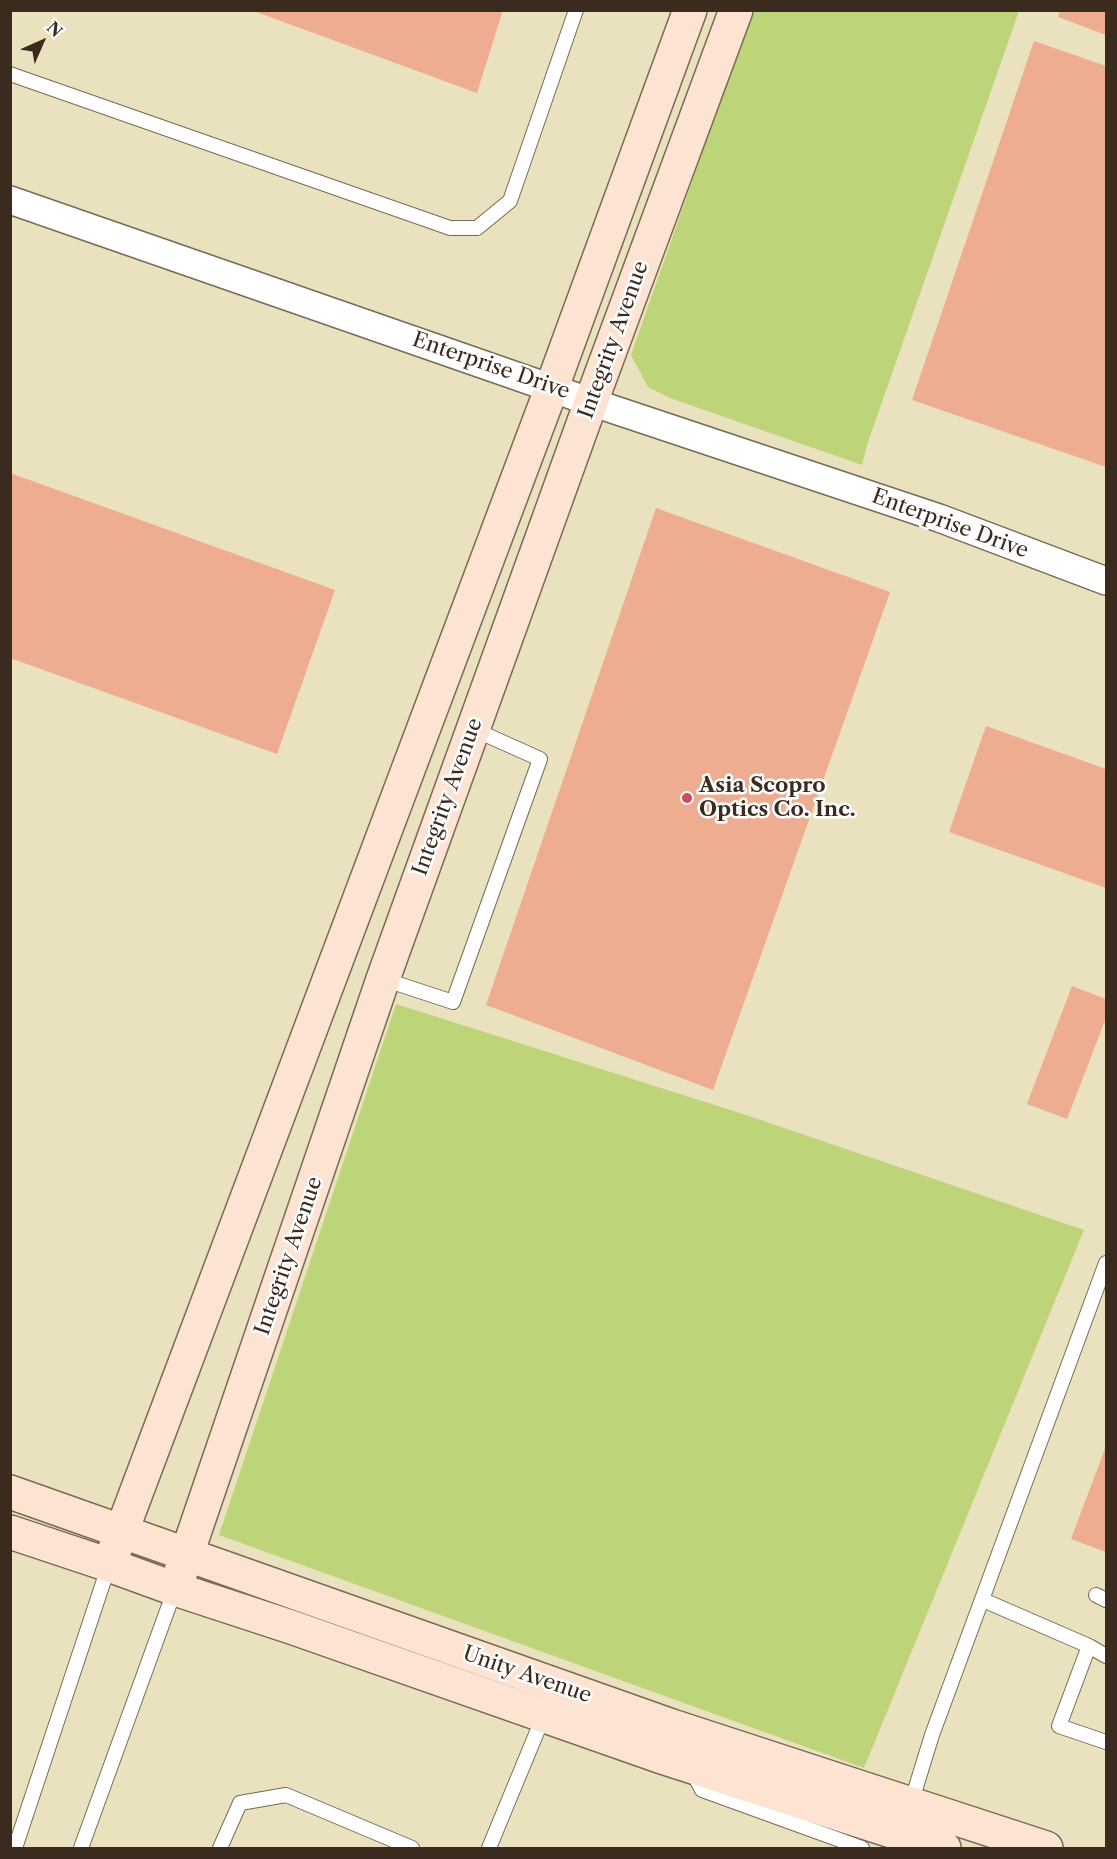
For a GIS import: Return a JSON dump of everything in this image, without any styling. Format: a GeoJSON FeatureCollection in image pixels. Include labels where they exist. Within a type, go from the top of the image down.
{"type":"FeatureCollection","features":[{"type":"Feature","properties":{"kind":"street","name":"Integrity Avenue"},"geometry":{"type":"LineString","coordinates":[[109,1565],[552,387],[690,10]]}},
{"type":"Feature","properties":{"kind":"street","name":"Integrity Avenue"},"geometry":{"type":"LineString","coordinates":[[175,1589],[383,979],[591,402],[736,10]]}},
{"type":"Feature","properties":{"kind":"street","name":"Enterprise Drive"},"geometry":{"type":"LineString","coordinates":[[10,200],[591,402],[939,518],[1107,581]]}},
{"type":"Feature","properties":{"kind":"street","name":"Unity Avenue"},"geometry":{"type":"LineString","coordinates":[[10,1492],[672,1726],[1046,1848]]}},
{"type":"Feature","properties":{"kind":"street","name":"Unity Avenue"},"geometry":{"type":"LineString","coordinates":[[10,1532],[689,1766],[944,1848]]}},
{"type":"Feature","properties":{"kind":"lane"},"geometry":{"type":"LineString","coordinates":[[10,74],[450,228],[477,228],[510,201],[576,10]]}},
{"type":"Feature","properties":{"kind":"lane"},"geometry":{"type":"LineString","coordinates":[[383,979],[453,1002],[540,759],[473,729]]}},
{"type":"Feature","properties":{"kind":"lane"},"geometry":{"type":"LineString","coordinates":[[911,1803],[932,1735],[1107,1263]]}},
{"type":"Feature","properties":{"kind":"lane"},"geometry":{"type":"LineString","coordinates":[[15,1848],[109,1565]]}},
{"type":"Feature","properties":{"kind":"lane"},"geometry":{"type":"LineString","coordinates":[[81,1848],[175,1589]]}},
{"type":"Feature","properties":{"kind":"lane"},"geometry":{"type":"LineString","coordinates":[[983,1600],[1107,1656]]}},
{"type":"Feature","properties":{"kind":"lane"},"geometry":{"type":"LineString","coordinates":[[1089,1646],[1059,1726],[1107,1742]]}},
{"type":"Feature","properties":{"kind":"lane"},"geometry":{"type":"LineString","coordinates":[[489,1848],[544,1715]]}},
{"type":"Feature","properties":{"kind":"lane"},"geometry":{"type":"LineString","coordinates":[[689,1766],[702,1790],[862,1848]]}},
{"type":"Feature","properties":{"kind":"lane"},"geometry":{"type":"LineString","coordinates":[[220,1848],[240,1803],[286,1795],[412,1848]]}},
{"type":"Feature","properties":{"kind":"green space"},"geometry":{"type":"Polygon","coordinates":[[[752,11],[1019,11],[868,442],[862,465],[670,398],[648,387],[631,355],[752,11]]]}},
{"type":"Feature","properties":{"kind":"green space"},"geometry":{"type":"Polygon","coordinates":[[[396,1004],[743,1114],[1084,1230],[864,1768],[219,1535],[396,1004]]]}},
{"type":"Feature","properties":{"kind":"building"},"geometry":{"type":"Polygon","coordinates":[[[251,10],[503,10],[477,93],[251,10]]]}},
{"type":"Feature","properties":{"kind":"building"},"geometry":{"type":"Polygon","coordinates":[[[1060,10],[1106,10],[1106,35],[1058,17],[1060,10]]]}},
{"type":"Feature","properties":{"kind":"building"},"geometry":{"type":"Polygon","coordinates":[[[1034,41],[1106,66],[1106,467],[912,400],[1034,41]]]}},
{"type":"Feature","properties":{"kind":"building"},"geometry":{"type":"Polygon","coordinates":[[[10,473],[335,590],[277,754],[10,658],[10,473]]]}},
{"type":"Feature","properties":{"kind":"building","name":"Asia Scopro Optics Co. Inc."},"geometry":{"type":"Polygon","coordinates":[[[656,508],[890,592],[713,1090],[486,1005],[656,508]]]}},
{"type":"Feature","properties":{"kind":"building"},"geometry":{"type":"Polygon","coordinates":[[[986,726],[1106,769],[1106,888],[949,832],[986,726]]]}},
{"type":"Feature","properties":{"kind":"building"},"geometry":{"type":"Polygon","coordinates":[[[1072,986],[1106,999],[1106,1018],[1067,1119],[1027,1104],[1072,986]]]}},
{"type":"Feature","properties":{"kind":"building"},"geometry":{"type":"Polygon","coordinates":[[[1106,1446],[1106,1552],[1071,1539],[1106,1446]]]}},
{"type":"Feature","properties":{"kind":"place","name":"Asia Scopro Optics Co. Inc."},"geometry":{"type":"Point","coordinates":[687,798]}}]}
